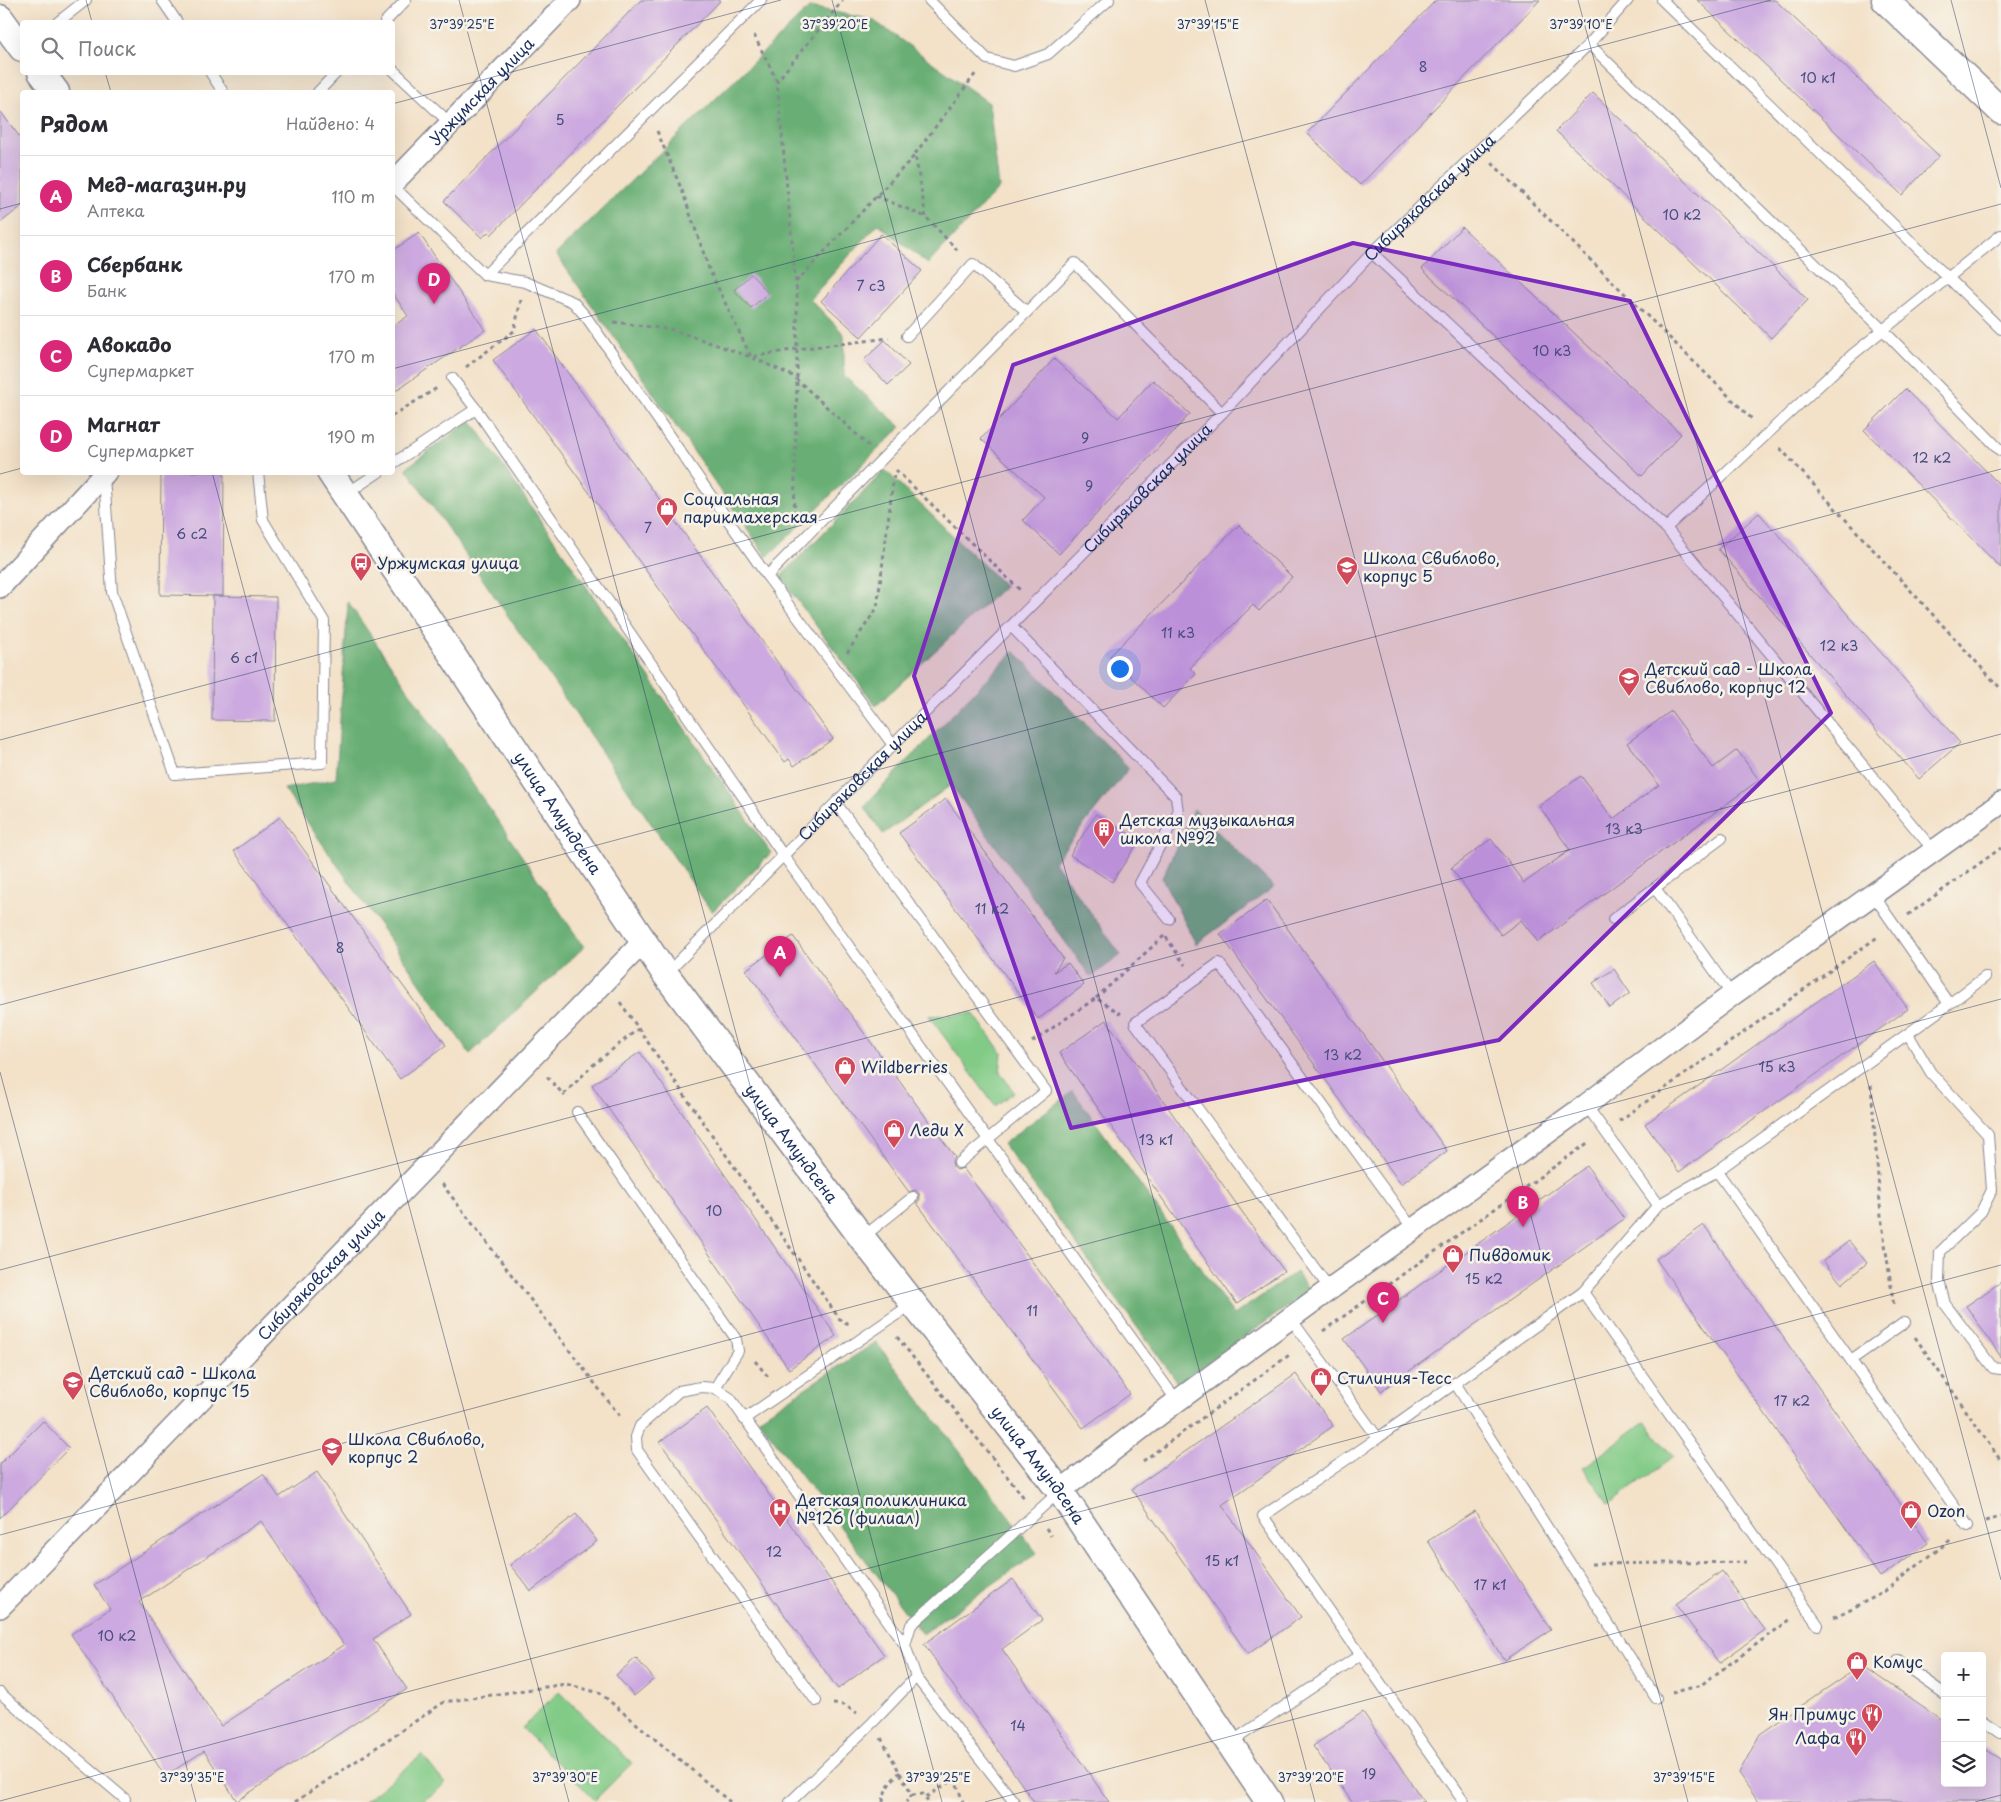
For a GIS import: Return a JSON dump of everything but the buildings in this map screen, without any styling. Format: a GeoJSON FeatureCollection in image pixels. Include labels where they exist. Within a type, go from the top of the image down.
{"type":"FeatureCollection","features":[{"type":"Feature","properties":{"kind":"street","name":"Уржумская улица"},"geometry":{"type":"LineString","coordinates":[[395,182],[570,0]]}},
{"type":"Feature","properties":{"kind":"street"},"geometry":{"type":"LineString","coordinates":[[1885,0],[2001,110]]}},
{"type":"Feature","properties":{"kind":"street"},"geometry":{"type":"LineString","coordinates":[[0,18],[20,45]]}},
{"type":"Feature","properties":{"kind":"street"},"geometry":{"type":"LineString","coordinates":[[43,75],[54,90]]}},
{"type":"Feature","properties":{"kind":"street"},"geometry":{"type":"LineString","coordinates":[[0,587],[104,475]]}},
{"type":"Feature","properties":{"kind":"street","name":"улица Амундсена"},"geometry":{"type":"LineString","coordinates":[[332,475],[666,975],[862,1238],[1060,1491],[1269,1802]]}},
{"type":"Feature","properties":{"kind":"street"},"geometry":{"type":"LineString","coordinates":[[1060,1491],[1176,1402],[1586,1105],[1732,995],[1874,896],[2001,803]]}},
{"type":"Feature","properties":{"kind":"street","name":"Сибиряковская улица"},"geometry":{"type":"LineString","coordinates":[[0,1607],[643,942]]}},
{"type":"Feature","properties":{"kind":"lane"},"geometry":{"type":"LineString","coordinates":[[61,20],[86,0]]}},
{"type":"Feature","properties":{"kind":"lane"},"geometry":{"type":"LineString","coordinates":[[162,0],[176,20]]}},
{"type":"Feature","properties":{"kind":"lane"},"geometry":{"type":"LineString","coordinates":[[387,20],[406,0]]}},
{"type":"Feature","properties":{"kind":"lane"},"geometry":{"type":"LineString","coordinates":[[485,275],[760,0]]}},
{"type":"Feature","properties":{"kind":"lane"},"geometry":{"type":"LineString","coordinates":[[929,0],[987,59],[1014,66],[1048,54],[1109,0]]}},
{"type":"Feature","properties":{"kind":"lane","name":"Сибиряковская улица"},"geometry":{"type":"LineString","coordinates":[[666,975],[1222,413],[1372,253],[1589,44],[1628,0]]}},
{"type":"Feature","properties":{"kind":"lane"},"geometry":{"type":"LineString","coordinates":[[1662,0],[2001,329]]}},
{"type":"Feature","properties":{"kind":"lane"},"geometry":{"type":"LineString","coordinates":[[1589,44],[1883,330],[2001,451]]}},
{"type":"Feature","properties":{"kind":"lane"},"geometry":{"type":"LineString","coordinates":[[395,72],[451,124]]}},
{"type":"Feature","properties":{"kind":"lane"},"geometry":{"type":"LineString","coordinates":[[212,75],[222,90]]}},
{"type":"Feature","properties":{"kind":"lane"},"geometry":{"type":"LineString","coordinates":[[320,90],[334,75]]}},
{"type":"Feature","properties":{"kind":"lane"},"geometry":{"type":"LineString","coordinates":[[395,188],[485,275],[525,282],[573,302],[587,318],[767,576],[893,746]]}},
{"type":"Feature","properties":{"kind":"lane"},"geometry":{"type":"LineString","coordinates":[[1666,528],[1852,355],[2001,235]]}},
{"type":"Feature","properties":{"kind":"lane"},"geometry":{"type":"LineString","coordinates":[[1372,253],[1666,528],[1934,851]]}},
{"type":"Feature","properties":{"kind":"lane"},"geometry":{"type":"LineString","coordinates":[[767,576],[1075,263],[1222,413]]}},
{"type":"Feature","properties":{"kind":"lane"},"geometry":{"type":"LineString","coordinates":[[907,336],[973,264],[1027,312]]}},
{"type":"Feature","properties":{"kind":"lane"},"geometry":{"type":"LineString","coordinates":[[452,378],[783,855],[1176,1402]]}},
{"type":"Feature","properties":{"kind":"lane"},"geometry":{"type":"LineString","coordinates":[[395,462],[476,410]]}},
{"type":"Feature","properties":{"kind":"lane"},"geometry":{"type":"LineString","coordinates":[[105,475],[112,592],[175,774],[322,763],[324,622],[262,520],[258,475]]}},
{"type":"Feature","properties":{"kind":"lane"},"geometry":{"type":"LineString","coordinates":[[345,495],[375,475]]}},
{"type":"Feature","properties":{"kind":"lane"},"geometry":{"type":"LineString","coordinates":[[1012,626],[1176,797],[1178,812],[1140,883],[1169,919]]}},
{"type":"Feature","properties":{"kind":"lane"},"geometry":{"type":"LineString","coordinates":[[836,803],[1046,1091],[959,1163]]}},
{"type":"Feature","properties":{"kind":"lane"},"geometry":{"type":"LineString","coordinates":[[1613,919],[1722,838]]}},
{"type":"Feature","properties":{"kind":"lane"},"geometry":{"type":"LineString","coordinates":[[1655,888],[1732,995]]}},
{"type":"Feature","properties":{"kind":"lane"},"geometry":{"type":"LineString","coordinates":[[1874,896],[1949,1004]]}},
{"type":"Feature","properties":{"kind":"lane"},"geometry":{"type":"LineString","coordinates":[[1330,1289],[1135,1023],[1218,963],[1413,1229]]}},
{"type":"Feature","properties":{"kind":"lane"},"geometry":{"type":"LineString","coordinates":[[1464,1802],[1263,1516],[1378,1438],[1583,1292],[1658,1205],[1718,1171],[1985,977]]}},
{"type":"Feature","properties":{"kind":"lane"},"geometry":{"type":"LineString","coordinates":[[1908,1034],[1931,1073],[1988,1135],[1992,1190],[1981,1212],[1940,1252],[1939,1281],[1945,1304],[1993,1368],[2001,1370]]}},
{"type":"Feature","properties":{"kind":"lane"},"geometry":{"type":"LineString","coordinates":[[1586,1105],[1658,1205]]}},
{"type":"Feature","properties":{"kind":"lane"},"geometry":{"type":"LineString","coordinates":[[578,1112],[736,1339],[738,1351],[716,1388]]}},
{"type":"Feature","properties":{"kind":"lane"},"geometry":{"type":"LineString","coordinates":[[1718,1171],[1968,1526]]}},
{"type":"Feature","properties":{"kind":"lane"},"geometry":{"type":"LineString","coordinates":[[862,1238],[913,1197]]}},
{"type":"Feature","properties":{"kind":"lane"},"geometry":{"type":"LineString","coordinates":[[1583,1292],[1818,1625]]}},
{"type":"Feature","properties":{"kind":"lane"},"geometry":{"type":"LineString","coordinates":[[744,1419],[913,1304]]}},
{"type":"Feature","properties":{"kind":"lane"},"geometry":{"type":"LineString","coordinates":[[1291,1319],[1378,1438]]}},
{"type":"Feature","properties":{"kind":"lane"},"geometry":{"type":"LineString","coordinates":[[1851,1360],[1905,1322]]}},
{"type":"Feature","properties":{"kind":"lane"},"geometry":{"type":"LineString","coordinates":[[1455,1383],[1656,1698]]}},
{"type":"Feature","properties":{"kind":"lane"},"geometry":{"type":"LineString","coordinates":[[816,1701],[637,1450],[636,1437],[640,1426],[679,1391],[702,1387],[716,1388],[730,1398],[905,1645],[916,1677],[1014,1802]]}},
{"type":"Feature","properties":{"kind":"lane"},"geometry":{"type":"LineString","coordinates":[[905,1645],[910,1624],[1060,1491]]}},
{"type":"Feature","properties":{"kind":"lane"},"geometry":{"type":"LineString","coordinates":[[1230,1743],[1360,1654]]}},
{"type":"Feature","properties":{"kind":"lane"},"geometry":{"type":"LineString","coordinates":[[1898,1661],[1941,1691]]}},
{"type":"Feature","properties":{"kind":"lane"},"geometry":{"type":"LineString","coordinates":[[790,1802],[916,1677]]}},
{"type":"Feature","properties":{"kind":"lane"},"geometry":{"type":"LineString","coordinates":[[0,1693],[125,1799]]}},
{"type":"Feature","properties":{"kind":"lane"},"geometry":{"type":"LineString","coordinates":[[1986,1723],[2001,1733]]}},
{"type":"Feature","properties":{"kind":"path"},"geometry":{"type":"LineString","coordinates":[[777,81],[843,0]]}},
{"type":"Feature","properties":{"kind":"path"},"geometry":{"type":"LineString","coordinates":[[744,16],[777,81],[796,282],[797,380],[792,552]]}},
{"type":"Feature","properties":{"kind":"path"},"geometry":{"type":"LineString","coordinates":[[796,282],[915,154],[987,59]]}},
{"type":"Feature","properties":{"kind":"path"},"geometry":{"type":"LineString","coordinates":[[649,112],[683,193],[709,269],[751,357]]}},
{"type":"Feature","properties":{"kind":"path"},"geometry":{"type":"LineString","coordinates":[[915,154],[926,217]]}},
{"type":"Feature","properties":{"kind":"path"},"geometry":{"type":"LineString","coordinates":[[1492,163],[1767,434],[2001,689]]}},
{"type":"Feature","properties":{"kind":"path"},"geometry":{"type":"LineString","coordinates":[[876,196],[926,217],[954,248]]}},
{"type":"Feature","properties":{"kind":"path"},"geometry":{"type":"LineString","coordinates":[[395,414],[452,378],[514,331],[525,282]]}},
{"type":"Feature","properties":{"kind":"path"},"geometry":{"type":"LineString","coordinates":[[587,318],[674,330],[751,357],[793,376],[884,459]]}},
{"type":"Feature","properties":{"kind":"path"},"geometry":{"type":"LineString","coordinates":[[751,357],[797,349],[907,336]]}},
{"type":"Feature","properties":{"kind":"path"},"geometry":{"type":"LineString","coordinates":[[837,668],[877,608],[895,469],[1034,603]]}},
{"type":"Feature","properties":{"kind":"path"},"geometry":{"type":"LineString","coordinates":[[1138,1465],[2001,848]]}},
{"type":"Feature","properties":{"kind":"path"},"geometry":{"type":"LineString","coordinates":[[1017,1052],[1096,998],[1165,935],[1196,980]]}},
{"type":"Feature","properties":{"kind":"path"},"geometry":{"type":"LineString","coordinates":[[624,998],[619,1003],[841,1321],[896,1336],[1051,1536]]}},
{"type":"Feature","properties":{"kind":"path"},"geometry":{"type":"LineString","coordinates":[[1096,998],[1135,1023]]}},
{"type":"Feature","properties":{"kind":"path"},"geometry":{"type":"LineString","coordinates":[[564,1094],[593,1065],[638,1029]]}},
{"type":"Feature","properties":{"kind":"path"},"geometry":{"type":"LineString","coordinates":[[1869,1062],[1881,1216],[1894,1307],[2001,1461]]}},
{"type":"Feature","properties":{"kind":"path"},"geometry":{"type":"LineString","coordinates":[[545,1075],[564,1094],[578,1112]]}},
{"type":"Feature","properties":{"kind":"path"},"geometry":{"type":"LineString","coordinates":[[428,1164],[636,1437]]}},
{"type":"Feature","properties":{"kind":"path"},"geometry":{"type":"LineString","coordinates":[[736,1339],[772,1380],[795,1383]]}},
{"type":"Feature","properties":{"kind":"path"},"geometry":{"type":"LineString","coordinates":[[1818,1625],[1881,1594],[1968,1526]]}},
{"type":"Feature","properties":{"kind":"path"},"geometry":{"type":"LineString","coordinates":[[1570,1564],[1773,1562]]}},
{"type":"Feature","properties":{"kind":"path"},"geometry":{"type":"LineString","coordinates":[[1656,1698],[1701,1684],[1806,1608]]}},
{"type":"Feature","properties":{"kind":"path"},"geometry":{"type":"LineString","coordinates":[[295,1802],[444,1702],[566,1684],[600,1693],[730,1802]]}},
{"type":"Feature","properties":{"kind":"path"},"geometry":{"type":"LineString","coordinates":[[816,1701],[844,1705],[872,1722],[912,1794]]}},
{"type":"Feature","properties":{"kind":"path"},"geometry":{"type":"LineString","coordinates":[[883,1802],[884,1794],[891,1781],[900,1772]]}},
{"type":"Feature","properties":{"kind":"path"},"geometry":{"type":"LineString","coordinates":[[926,1797],[955,1779],[964,1802]]}},
{"type":"Feature","properties":{"kind":"path"},"geometry":{"type":"LineString","coordinates":[[912,1794],[923,1794],[928,1802]]}},
{"type":"Feature","properties":{"kind":"path"},"geometry":{"type":"LineString","coordinates":[[906,1802],[912,1794]]}},
{"type":"Feature","properties":{"kind":"highlighted area"},"geometry":{"type":"Polygon","coordinates":[[[1353,243],[1630,301],[1831,713],[1499,1040],[1071,1128],[914,676],[1013,365],[1353,243]]]}},
{"type":"Feature","properties":{"kind":"green space"},"geometry":{"type":"Polygon","coordinates":[[[810,7],[873,20],[989,103],[999,188],[928,264],[878,224],[810,299],[844,334],[844,376],[901,427],[767,557],[556,254],[810,7]]]}},
{"type":"Feature","properties":{"kind":"green space"},"geometry":{"type":"Polygon","coordinates":[[[471,420],[771,853],[712,912],[406,468],[471,420]]]}},
{"type":"Feature","properties":{"kind":"green space"},"geometry":{"type":"Polygon","coordinates":[[[885,470],[1005,586],[876,706],[780,577],[885,470]]]}},
{"type":"Feature","properties":{"kind":"green space"},"geometry":{"type":"Polygon","coordinates":[[[348,602],[584,947],[470,1054],[284,789],[336,779],[348,602]]]}},
{"type":"Feature","properties":{"kind":"green space"},"geometry":{"type":"Polygon","coordinates":[[[1014,651],[1129,768],[1054,862],[1121,955],[1091,977],[951,785],[883,834],[864,806],[1014,651]]]}},
{"type":"Feature","properties":{"kind":"green space"},"geometry":{"type":"Polygon","coordinates":[[[1194,809],[1274,887],[1196,944],[1162,878],[1194,809]]]}},
{"type":"Feature","properties":{"kind":"green space"},"geometry":{"type":"Polygon","coordinates":[[[973,1013],[1002,1053],[1000,1072],[1014,1092],[995,1106],[929,1016],[973,1013]]]}},
{"type":"Feature","properties":{"kind":"green space"},"geometry":{"type":"Polygon","coordinates":[[[1073,1091],[1234,1315],[1296,1272],[1310,1291],[1178,1383],[1003,1144],[1073,1091]]]}},
{"type":"Feature","properties":{"kind":"green space"},"geometry":{"type":"Polygon","coordinates":[[[876,1342],[1037,1553],[922,1634],[758,1419],[876,1342]]]}},
{"type":"Feature","properties":{"kind":"green space"},"geometry":{"type":"Polygon","coordinates":[[[1645,1421],[1673,1457],[1610,1504],[1583,1468],[1645,1421]]]}},
{"type":"Feature","properties":{"kind":"green space"},"geometry":{"type":"Polygon","coordinates":[[[559,1691],[632,1763],[595,1800],[522,1728],[559,1691]]]}},
{"type":"Feature","properties":{"kind":"green space"},"geometry":{"type":"Polygon","coordinates":[[[422,1755],[445,1784],[422,1802],[364,1802],[422,1755]]]}},
{"type":"Feature","properties":{"kind":"place","name":"Магнат"},"geometry":{"type":"Point","coordinates":[434,304]}},
{"type":"Feature","properties":{"kind":"place","name":"Социальная парикмахерская"},"geometry":{"type":"Point","coordinates":[667,527]}},
{"type":"Feature","properties":{"kind":"place","name":"Уржумская улица"},"geometry":{"type":"Point","coordinates":[361,582]}},
{"type":"Feature","properties":{"kind":"place","name":"Школа Свиблово, корпус 5"},"geometry":{"type":"Point","coordinates":[1347,586]}},
{"type":"Feature","properties":{"kind":"place","name":"Детский сад - Школа Свиблово, корпус 12"},"geometry":{"type":"Point","coordinates":[1629,697]}},
{"type":"Feature","properties":{"kind":"place","name":"Детская музыкальная школа №92"},"geometry":{"type":"Point","coordinates":[1104,848]}},
{"type":"Feature","properties":{"kind":"place","name":"Мед-магазин.ру"},"geometry":{"type":"Point","coordinates":[780,977]}},
{"type":"Feature","properties":{"kind":"place","name":"Wildberries"},"geometry":{"type":"Point","coordinates":[845,1086]}},
{"type":"Feature","properties":{"kind":"place","name":"Леди Х"},"geometry":{"type":"Point","coordinates":[894,1149]}},
{"type":"Feature","properties":{"kind":"place","name":"Сбербанк"},"geometry":{"type":"Point","coordinates":[1523,1227]}},
{"type":"Feature","properties":{"kind":"place","name":"Пивдомик"},"geometry":{"type":"Point","coordinates":[1453,1274]}},
{"type":"Feature","properties":{"kind":"place","name":"Авокадо"},"geometry":{"type":"Point","coordinates":[1383,1323]}},
{"type":"Feature","properties":{"kind":"place","name":"Стилиния-Тесс"},"geometry":{"type":"Point","coordinates":[1321,1397]}},
{"type":"Feature","properties":{"kind":"place","name":"Детский сад - Школа Свиблово, корпус 15"},"geometry":{"type":"Point","coordinates":[73,1401]}},
{"type":"Feature","properties":{"kind":"place","name":"Школа Свиблово, корпус 2"},"geometry":{"type":"Point","coordinates":[332,1467]}},
{"type":"Feature","properties":{"kind":"place","name":"Детская поликлиника №126 (филиал)"},"geometry":{"type":"Point","coordinates":[780,1528]}},
{"type":"Feature","properties":{"kind":"place","name":"Ozon"},"geometry":{"type":"Point","coordinates":[1911,1530]}},
{"type":"Feature","properties":{"kind":"place","name":"Комус"},"geometry":{"type":"Point","coordinates":[1857,1681]}},
{"type":"Feature","properties":{"kind":"place","name":"Ян Примус"},"geometry":{"type":"Point","coordinates":[1872,1733]}},
{"type":"Feature","properties":{"kind":"place","name":"Лафа"},"geometry":{"type":"Point","coordinates":[1856,1757]}}]}
